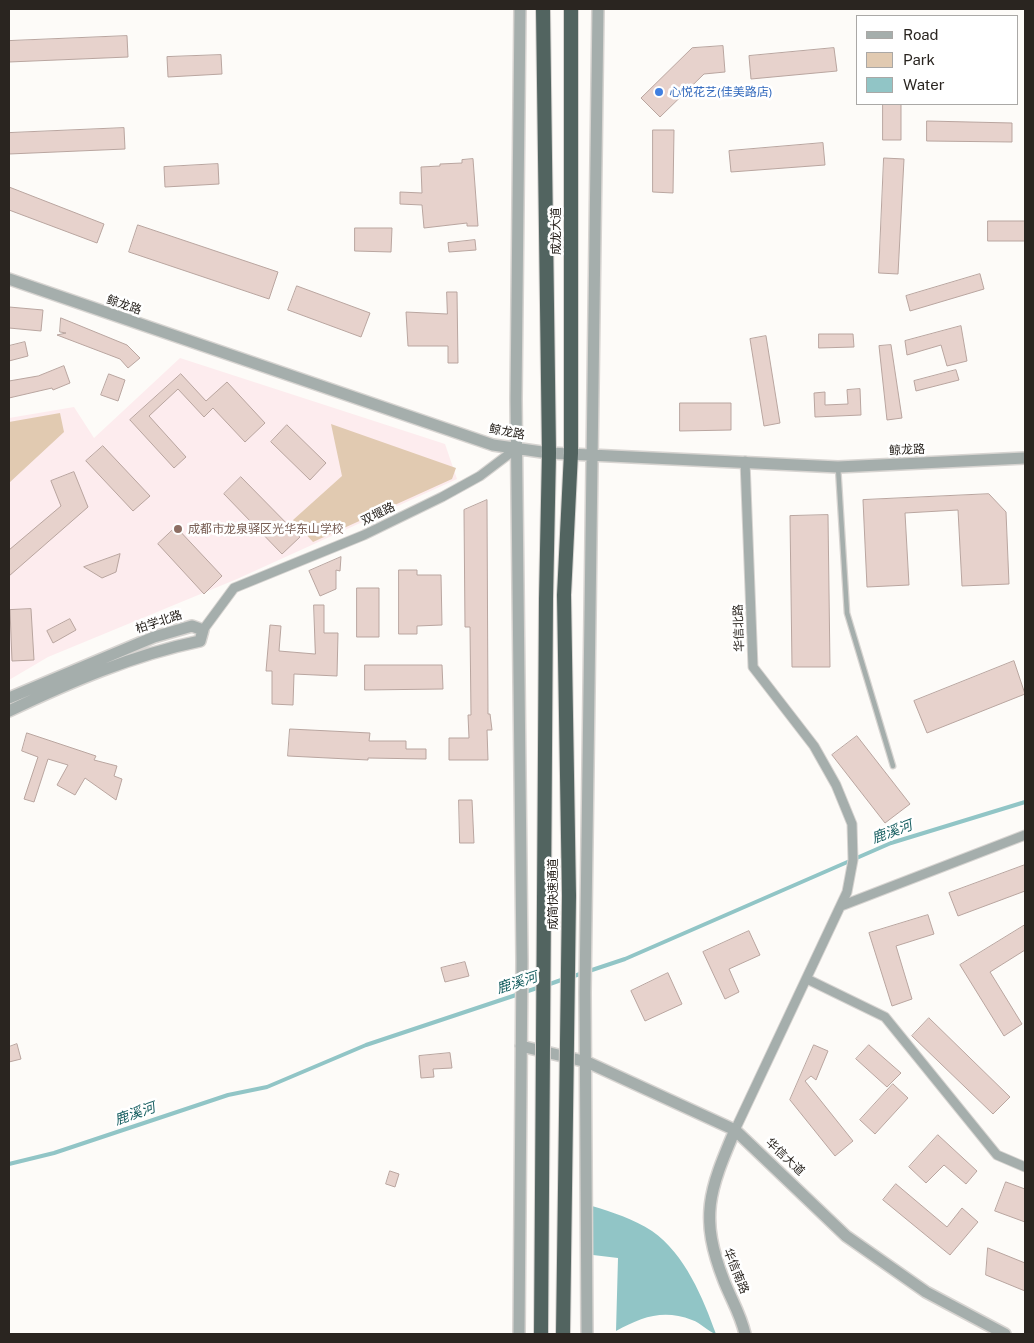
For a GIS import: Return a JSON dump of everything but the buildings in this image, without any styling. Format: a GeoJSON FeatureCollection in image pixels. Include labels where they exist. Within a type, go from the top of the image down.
{"type":"FeatureCollection","features":[{"type":"Feature","properties":{"kind":"highway","name":"成龙大道"},"geometry":{"type":"LineString","coordinates":[[543,9],[549,453]]}},
{"type":"Feature","properties":{"kind":"highway","name":"成龙大道"},"geometry":{"type":"LineString","coordinates":[[571,9],[571,453]]}},
{"type":"Feature","properties":{"kind":"highway","name":"成简快速通道"},"geometry":{"type":"LineString","coordinates":[[541,1334],[546,609],[549,453]]}},
{"type":"Feature","properties":{"kind":"highway","name":"成简快速通道"},"geometry":{"type":"LineString","coordinates":[[563,1334],[569,896],[564,595],[571,453]]}},
{"type":"Feature","properties":{"kind":"street"},"geometry":{"type":"LineString","coordinates":[[519,1334],[522,961],[517,448],[520,9]]}},
{"type":"Feature","properties":{"kind":"street"},"geometry":{"type":"LineString","coordinates":[[587,1334],[587,1062],[585,992],[598,9]]}},
{"type":"Feature","properties":{"kind":"street","name":"鲸龙路"},"geometry":{"type":"LineString","coordinates":[[9,279],[493,445],[549,453],[593,456],[745,461],[838,467],[1025,458]]}},
{"type":"Feature","properties":{"kind":"street","name":"双堰路"},"geometry":{"type":"LineString","coordinates":[[203,630],[234,588],[364,535],[480,476],[517,448]]}},
{"type":"Feature","properties":{"kind":"street","name":"华信北路"},"geometry":{"type":"LineString","coordinates":[[745,461],[752,667],[814,746],[836,785],[852,824],[852,860],[847,892],[841,906]]}},
{"type":"Feature","properties":{"kind":"street","name":"柏学北路"},"geometry":{"type":"LineString","coordinates":[[9,698],[154,636],[192,626],[203,630]]}},
{"type":"Feature","properties":{"kind":"street"},"geometry":{"type":"LineString","coordinates":[[9,711],[91,674],[169,647],[200,640],[203,630]]}},
{"type":"Feature","properties":{"kind":"street"},"geometry":{"type":"LineString","coordinates":[[735,1130],[841,906],[1025,834]]}},
{"type":"Feature","properties":{"kind":"street"},"geometry":{"type":"LineString","coordinates":[[807,979],[884,1017],[996,1156],[1025,1167]]}},
{"type":"Feature","properties":{"kind":"street","name":"华信大道"},"geometry":{"type":"LineString","coordinates":[[521,1046],[587,1062],[735,1130],[846,1236],[926,1292],[1005,1334]]}},
{"type":"Feature","properties":{"kind":"street","name":"华信南路"},"geometry":{"type":"LineString","coordinates":[[735,1130],[715,1176],[708,1211],[712,1251],[741,1318],[745,1334]]}},
{"type":"Feature","properties":{"kind":"lane"},"geometry":{"type":"LineString","coordinates":[[838,467],[847,613],[893,766]]}},
{"type":"Feature","properties":{"kind":"shaded area","name":"成都市龙泉驿区光华东山学校"},"geometry":{"type":"Polygon","coordinates":[[[180,358],[445,444],[457,479],[237,579],[48,657],[9,680],[9,418],[74,407],[94,438],[180,358]]]}},
{"type":"Feature","properties":{"kind":"green space"},"geometry":{"type":"Polygon","coordinates":[[[60,413],[64,432],[9,483],[9,422],[60,413]]]}},
{"type":"Feature","properties":{"kind":"green space"},"geometry":{"type":"Polygon","coordinates":[[[331,424],[456,468],[452,479],[313,542],[293,520],[342,476],[331,424]]]}},
{"type":"Feature","properties":{"kind":"water"},"geometry":{"type":"Polygon","coordinates":[[[592,1206],[638,1223],[664,1241],[683,1264],[699,1292],[716,1334],[695,1321],[672,1315],[644,1318],[616,1331],[618,1258],[593,1255],[592,1206]]]}},
{"type":"Feature","properties":{"kind":"waterway","name":"鹿溪河"},"geometry":{"type":"LineString","coordinates":[[571,977],[625,959],[891,843],[1025,802]]}},
{"type":"Feature","properties":{"kind":"waterway","name":"鹿溪河"},"geometry":{"type":"LineString","coordinates":[[547,985],[564,979]]}},
{"type":"Feature","properties":{"kind":"waterway","name":"鹿溪河"},"geometry":{"type":"LineString","coordinates":[[9,1164],[54,1153],[228,1095],[267,1087],[366,1045],[540,987]]}},
{"type":"Feature","properties":{"kind":"place","name":"心悦花艺(佳美路店)"},"geometry":{"type":"Point","coordinates":[659,92]}},
{"type":"Feature","properties":{"kind":"place","name":"成都市龙泉驿区光华东山学校"},"geometry":{"type":"Point","coordinates":[178,529]}}]}
